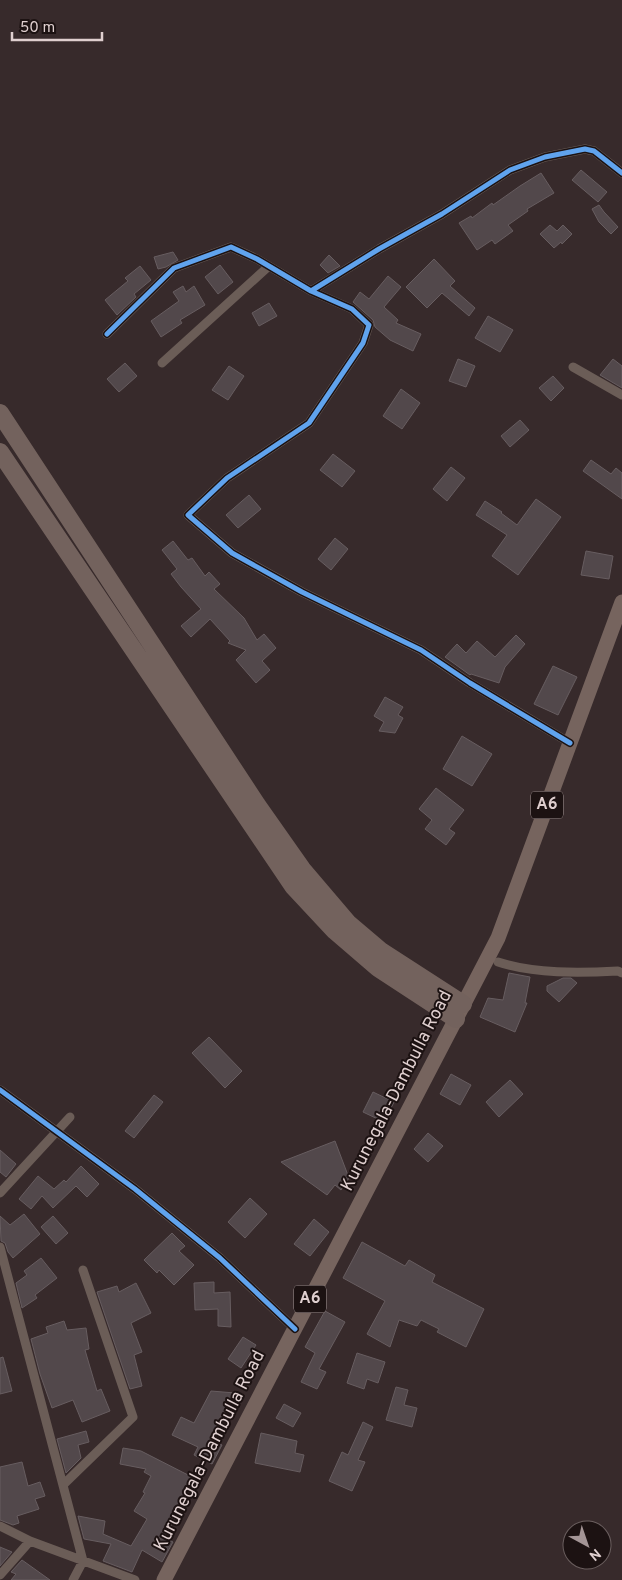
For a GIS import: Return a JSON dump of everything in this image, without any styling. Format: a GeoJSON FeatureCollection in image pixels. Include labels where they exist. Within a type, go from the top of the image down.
{"type":"FeatureCollection","features":[{"type":"Feature","properties":{"kind":"highway"},"geometry":{"type":"LineString","coordinates":[[0,413],[252,797],[302,869],[348,923],[380,951],[459,1012]]}},
{"type":"Feature","properties":{"kind":"highway"},"geometry":{"type":"LineString","coordinates":[[0,452],[293,886],[335,931],[378,968],[459,1012]]}},
{"type":"Feature","properties":{"kind":"highway","name":"Kurunegala-Dambulla Road"},"geometry":{"type":"LineString","coordinates":[[164,1580],[498,938],[622,602]]}},
{"type":"Feature","properties":{"kind":"street"},"geometry":{"type":"LineString","coordinates":[[311,292],[379,249],[442,214],[510,170],[545,157],[585,149],[594,151],[622,173]]}},
{"type":"Feature","properties":{"kind":"street"},"geometry":{"type":"LineString","coordinates":[[107,334],[174,268],[231,247],[269,266],[311,292],[352,309],[369,325],[363,343],[309,423],[226,478],[188,515],[232,553],[302,592],[421,650],[470,683],[570,742]]}},
{"type":"Feature","properties":{"kind":"street"},"geometry":{"type":"LineString","coordinates":[[162,363],[269,266]]}},
{"type":"Feature","properties":{"kind":"street"},"geometry":{"type":"LineString","coordinates":[[573,368],[622,395]]}},
{"type":"Feature","properties":{"kind":"street"},"geometry":{"type":"LineString","coordinates":[[498,962],[537,971],[587,973],[618,971],[622,973]]}},
{"type":"Feature","properties":{"kind":"street"},"geometry":{"type":"LineString","coordinates":[[0,1090],[58,1131],[220,1258],[294,1329]]}},
{"type":"Feature","properties":{"kind":"street"},"geometry":{"type":"LineString","coordinates":[[0,1193],[70,1117]]}},
{"type":"Feature","properties":{"kind":"street"},"geometry":{"type":"LineString","coordinates":[[0,1247],[83,1561],[73,1580]]}},
{"type":"Feature","properties":{"kind":"street"},"geometry":{"type":"LineString","coordinates":[[64,1484],[133,1417],[84,1270]]}},
{"type":"Feature","properties":{"kind":"street"},"geometry":{"type":"LineString","coordinates":[[0,1526],[30,1540],[135,1580]]}},
{"type":"Feature","properties":{"kind":"street"},"geometry":{"type":"LineString","coordinates":[[0,1575],[30,1540]]}},
{"type":"Feature","properties":{"kind":"building"},"geometry":{"type":"Polygon","coordinates":[[[581,170],[607,192],[598,202],[572,180],[581,170]]]}},
{"type":"Feature","properties":{"kind":"building"},"geometry":{"type":"Polygon","coordinates":[[[541,173],[554,193],[527,209],[528,211],[508,225],[513,231],[495,244],[492,240],[477,250],[459,223],[471,216],[472,218],[492,203],[493,205],[541,173]]]}},
{"type":"Feature","properties":{"kind":"building"},"geometry":{"type":"Polygon","coordinates":[[[599,205],[618,227],[611,234],[599,222],[592,209],[599,205]]]}},
{"type":"Feature","properties":{"kind":"building"},"geometry":{"type":"Polygon","coordinates":[[[550,225],[557,231],[563,225],[572,234],[562,244],[561,242],[554,248],[540,234],[550,225]]]}},
{"type":"Feature","properties":{"kind":"building"},"geometry":{"type":"Polygon","coordinates":[[[173,252],[178,260],[158,269],[154,257],[173,252]]]}},
{"type":"Feature","properties":{"kind":"building"},"geometry":{"type":"Polygon","coordinates":[[[329,255],[340,266],[328,273],[320,265],[329,255]]]}},
{"type":"Feature","properties":{"kind":"building"},"geometry":{"type":"Polygon","coordinates":[[[434,259],[455,281],[450,286],[475,308],[469,316],[442,293],[427,308],[406,287],[434,259]]]}},
{"type":"Feature","properties":{"kind":"building"},"geometry":{"type":"Polygon","coordinates":[[[220,265],[233,282],[218,294],[205,277],[220,265]]]}},
{"type":"Feature","properties":{"kind":"building"},"geometry":{"type":"Polygon","coordinates":[[[140,266],[151,280],[134,294],[136,297],[117,315],[105,300],[128,281],[125,278],[140,266]]]}},
{"type":"Feature","properties":{"kind":"building"},"geometry":{"type":"Polygon","coordinates":[[[388,276],[401,287],[384,307],[398,320],[396,323],[421,334],[413,351],[390,340],[375,327],[373,320],[353,302],[360,292],[369,299],[388,276]]]}},
{"type":"Feature","properties":{"kind":"building"},"geometry":{"type":"Polygon","coordinates":[[[183,286],[186,292],[194,286],[205,305],[180,320],[182,323],[161,337],[151,321],[179,301],[173,292],[183,286]]]}},
{"type":"Feature","properties":{"kind":"building"},"geometry":{"type":"Polygon","coordinates":[[[269,303],[277,316],[259,326],[252,313],[269,303]]]}},
{"type":"Feature","properties":{"kind":"building"},"geometry":{"type":"Polygon","coordinates":[[[488,316],[513,330],[500,352],[475,338],[488,316]]]}},
{"type":"Feature","properties":{"kind":"building"},"geometry":{"type":"Polygon","coordinates":[[[458,359],[475,366],[466,387],[449,381],[458,359]]]}},
{"type":"Feature","properties":{"kind":"building"},"geometry":{"type":"Polygon","coordinates":[[[613,359],[622,366],[622,388],[600,375],[613,359]]]}},
{"type":"Feature","properties":{"kind":"building"},"geometry":{"type":"Polygon","coordinates":[[[125,363],[137,376],[119,392],[107,379],[125,363]]]}},
{"type":"Feature","properties":{"kind":"building"},"geometry":{"type":"Polygon","coordinates":[[[229,366],[244,376],[228,400],[212,390],[229,366]]]}},
{"type":"Feature","properties":{"kind":"building"},"geometry":{"type":"Polygon","coordinates":[[[553,376],[564,388],[551,401],[539,388],[553,376]]]}},
{"type":"Feature","properties":{"kind":"building"},"geometry":{"type":"Polygon","coordinates":[[[401,389],[420,403],[402,429],[383,416],[401,389]]]}},
{"type":"Feature","properties":{"kind":"building"},"geometry":{"type":"Polygon","coordinates":[[[520,420],[529,430],[510,447],[501,436],[520,420]]]}},
{"type":"Feature","properties":{"kind":"building"},"geometry":{"type":"Polygon","coordinates":[[[333,454],[355,471],[342,487],[320,470],[333,454]]]}},
{"type":"Feature","properties":{"kind":"building"},"geometry":{"type":"Polygon","coordinates":[[[591,460],[611,474],[616,468],[622,473],[622,499],[583,471],[591,460]]]}},
{"type":"Feature","properties":{"kind":"building"},"geometry":{"type":"Polygon","coordinates":[[[451,467],[465,478],[447,501],[433,489],[451,467]]]}},
{"type":"Feature","properties":{"kind":"building"},"geometry":{"type":"Polygon","coordinates":[[[249,495],[261,509],[238,528],[226,515],[249,495]]]}},
{"type":"Feature","properties":{"kind":"building"},"geometry":{"type":"Polygon","coordinates":[[[536,499],[561,517],[518,575],[492,556],[507,535],[476,515],[485,501],[517,525],[536,499]]]}},
{"type":"Feature","properties":{"kind":"building"},"geometry":{"type":"Polygon","coordinates":[[[335,538],[348,549],[331,570],[318,559],[335,538]]]}},
{"type":"Feature","properties":{"kind":"building"},"geometry":{"type":"Polygon","coordinates":[[[173,541],[188,560],[192,558],[205,576],[209,572],[220,584],[214,589],[244,618],[257,640],[264,634],[276,648],[262,661],[270,670],[256,683],[236,660],[246,650],[228,643],[230,641],[210,619],[191,637],[181,626],[201,609],[171,574],[177,569],[162,550],[173,541]]]}},
{"type":"Feature","properties":{"kind":"building"},"geometry":{"type":"Polygon","coordinates":[[[586,551],[613,556],[609,579],[581,575],[586,551]]]}},
{"type":"Feature","properties":{"kind":"building"},"geometry":{"type":"Polygon","coordinates":[[[516,635],[525,644],[505,667],[499,683],[470,675],[445,657],[457,644],[466,653],[477,641],[495,657],[516,635]]]}},
{"type":"Feature","properties":{"kind":"building"},"geometry":{"type":"Polygon","coordinates":[[[553,666],[577,677],[558,715],[534,704],[553,666]]]}},
{"type":"Feature","properties":{"kind":"building"},"geometry":{"type":"Polygon","coordinates":[[[385,697],[403,707],[398,715],[403,718],[395,733],[379,731],[384,722],[374,716],[385,697]]]}},
{"type":"Feature","properties":{"kind":"building"},"geometry":{"type":"Polygon","coordinates":[[[462,736],[492,754],[472,786],[443,769],[462,736]]]}},
{"type":"Feature","properties":{"kind":"building"},"geometry":{"type":"Polygon","coordinates":[[[436,788],[464,810],[449,829],[455,833],[446,845],[425,829],[432,820],[419,809],[436,788]]]}},
{"type":"Feature","properties":{"kind":"building"},"geometry":{"type":"Polygon","coordinates":[[[509,973],[530,977],[525,1003],[527,1003],[515,1032],[480,1017],[488,998],[503,1000],[509,973]]]}},
{"type":"Feature","properties":{"kind":"building"},"geometry":{"type":"Polygon","coordinates":[[[563,978],[571,978],[577,983],[559,1002],[547,991],[547,986],[563,978]]]}},
{"type":"Feature","properties":{"kind":"building"},"geometry":{"type":"Polygon","coordinates":[[[209,1037],[242,1071],[225,1088],[192,1053],[209,1037]]]}},
{"type":"Feature","properties":{"kind":"building"},"geometry":{"type":"Polygon","coordinates":[[[451,1074],[471,1085],[460,1105],[440,1094],[451,1074]]]}},
{"type":"Feature","properties":{"kind":"building"},"geometry":{"type":"Polygon","coordinates":[[[510,1080],[523,1094],[499,1117],[486,1102],[510,1080]]]}},
{"type":"Feature","properties":{"kind":"building"},"geometry":{"type":"Polygon","coordinates":[[[373,1092],[394,1102],[384,1122],[363,1112],[373,1092]]]}},
{"type":"Feature","properties":{"kind":"building"},"geometry":{"type":"Polygon","coordinates":[[[154,1095],[163,1102],[134,1138],[125,1131],[154,1095]]]}},
{"type":"Feature","properties":{"kind":"building"},"geometry":{"type":"Polygon","coordinates":[[[428,1133],[443,1146],[428,1162],[414,1149],[428,1133]]]}},
{"type":"Feature","properties":{"kind":"building"},"geometry":{"type":"Polygon","coordinates":[[[335,1141],[349,1178],[341,1190],[335,1185],[327,1195],[281,1162],[335,1141]]]}},
{"type":"Feature","properties":{"kind":"building"},"geometry":{"type":"Polygon","coordinates":[[[0,1150],[16,1164],[6,1177],[0,1172],[0,1150]]]}},
{"type":"Feature","properties":{"kind":"building"},"geometry":{"type":"Polygon","coordinates":[[[81,1166],[99,1184],[87,1197],[76,1186],[53,1208],[42,1196],[31,1209],[19,1199],[38,1176],[54,1189],[64,1180],[66,1182],[81,1166]]]}},
{"type":"Feature","properties":{"kind":"building"},"geometry":{"type":"Polygon","coordinates":[[[250,1198],[267,1214],[245,1238],[228,1222],[250,1198]]]}},
{"type":"Feature","properties":{"kind":"building"},"geometry":{"type":"Polygon","coordinates":[[[24,1214],[40,1234],[13,1258],[8,1252],[5,1243],[1,1241],[0,1216],[10,1225],[24,1214]]]}},
{"type":"Feature","properties":{"kind":"building"},"geometry":{"type":"Polygon","coordinates":[[[53,1216],[68,1233],[56,1244],[41,1227],[53,1216]]]}},
{"type":"Feature","properties":{"kind":"building"},"geometry":{"type":"Polygon","coordinates":[[[314,1219],[329,1232],[310,1256],[294,1244],[314,1219]]]}},
{"type":"Feature","properties":{"kind":"building"},"geometry":{"type":"Polygon","coordinates":[[[172,1233],[185,1246],[179,1251],[194,1265],[174,1285],[159,1270],[157,1273],[144,1260],[172,1233]]]}},
{"type":"Feature","properties":{"kind":"building"},"geometry":{"type":"Polygon","coordinates":[[[362,1242],[405,1266],[409,1260],[435,1275],[432,1282],[484,1309],[466,1347],[437,1332],[439,1329],[421,1320],[417,1326],[399,1320],[390,1347],[367,1334],[385,1301],[343,1278],[362,1242]]]}},
{"type":"Feature","properties":{"kind":"building"},"geometry":{"type":"Polygon","coordinates":[[[41,1258],[57,1278],[35,1295],[37,1298],[22,1308],[16,1283],[27,1275],[24,1271],[41,1258]]]}},
{"type":"Feature","properties":{"kind":"building"},"geometry":{"type":"Polygon","coordinates":[[[214,1282],[214,1293],[230,1292],[231,1327],[218,1326],[218,1309],[195,1310],[194,1283],[214,1282]]]}},
{"type":"Feature","properties":{"kind":"building"},"geometry":{"type":"Polygon","coordinates":[[[136,1283],[151,1313],[131,1323],[142,1352],[134,1355],[142,1386],[130,1389],[97,1292],[117,1286],[119,1292],[136,1283]]]}},
{"type":"Feature","properties":{"kind":"building"},"geometry":{"type":"Polygon","coordinates":[[[325,1311],[345,1322],[319,1369],[326,1372],[317,1389],[301,1382],[315,1353],[305,1347],[325,1311]]]}},
{"type":"Feature","properties":{"kind":"building"},"geometry":{"type":"Polygon","coordinates":[[[64,1321],[67,1330],[86,1328],[89,1349],[85,1350],[97,1391],[101,1389],[110,1411],[82,1422],[73,1400],[52,1408],[40,1374],[31,1339],[48,1333],[46,1327],[64,1321]]]}},
{"type":"Feature","properties":{"kind":"building"},"geometry":{"type":"Polygon","coordinates":[[[243,1337],[256,1345],[241,1368],[228,1359],[243,1337]]]}},
{"type":"Feature","properties":{"kind":"building"},"geometry":{"type":"Polygon","coordinates":[[[357,1353],[385,1362],[378,1383],[367,1379],[364,1389],[347,1383],[357,1353]]]}},
{"type":"Feature","properties":{"kind":"building"},"geometry":{"type":"Polygon","coordinates":[[[3,1357],[12,1391],[0,1394],[0,1358],[3,1357]]]}},
{"type":"Feature","properties":{"kind":"building"},"geometry":{"type":"Polygon","coordinates":[[[396,1387],[408,1390],[404,1405],[417,1408],[412,1427],[386,1420],[396,1387]]]}},
{"type":"Feature","properties":{"kind":"building"},"geometry":{"type":"Polygon","coordinates":[[[211,1391],[235,1393],[211,1439],[222,1445],[212,1464],[194,1455],[198,1447],[172,1435],[181,1417],[194,1423],[211,1391]]]}},
{"type":"Feature","properties":{"kind":"building"},"geometry":{"type":"Polygon","coordinates":[[[284,1404],[301,1413],[293,1427],[276,1418],[284,1404]]]}},
{"type":"Feature","properties":{"kind":"building"},"geometry":{"type":"Polygon","coordinates":[[[363,1422],[373,1427],[358,1460],[365,1462],[352,1491],[329,1481],[342,1452],[348,1455],[363,1422]]]}},
{"type":"Feature","properties":{"kind":"building"},"geometry":{"type":"Polygon","coordinates":[[[86,1431],[89,1442],[78,1445],[81,1458],[66,1473],[57,1439],[86,1431]]]}},
{"type":"Feature","properties":{"kind":"building"},"geometry":{"type":"Polygon","coordinates":[[[261,1433],[297,1441],[295,1453],[304,1455],[300,1472],[255,1463],[261,1433]]]}},
{"type":"Feature","properties":{"kind":"building"},"geometry":{"type":"Polygon","coordinates":[[[123,1448],[141,1451],[192,1477],[174,1514],[177,1516],[164,1537],[173,1542],[162,1562],[142,1550],[132,1572],[103,1561],[111,1544],[84,1539],[78,1516],[105,1521],[103,1534],[131,1546],[147,1519],[134,1511],[145,1493],[143,1492],[151,1476],[144,1472],[146,1469],[120,1464],[123,1448]]]}},
{"type":"Feature","properties":{"kind":"building"},"geometry":{"type":"Polygon","coordinates":[[[22,1462],[28,1486],[40,1482],[45,1496],[35,1499],[39,1509],[17,1516],[19,1523],[13,1525],[0,1520],[0,1467],[22,1462]]]}},
{"type":"Feature","properties":{"kind":"building"},"geometry":{"type":"Polygon","coordinates":[[[0,1547],[12,1552],[0,1566],[0,1547]]]}},
{"type":"Feature","properties":{"kind":"building"},"geometry":{"type":"Polygon","coordinates":[[[22,1560],[50,1580],[11,1580],[16,1574],[11,1572],[22,1560]]]}},
{"type":"Feature","properties":{"kind":"cycle path"},"geometry":{"type":"LineString","coordinates":[[107,334],[174,268],[231,247],[257,259],[311,291],[379,249],[442,214],[510,170],[545,157],[585,149],[594,151],[622,173]]}},
{"type":"Feature","properties":{"kind":"cycle path"},"geometry":{"type":"LineString","coordinates":[[311,291],[352,309],[369,325],[363,343],[309,423],[227,478],[188,515],[232,553],[302,592],[421,650],[470,683],[570,743]]}},
{"type":"Feature","properties":{"kind":"cycle path"},"geometry":{"type":"LineString","coordinates":[[0,1090],[135,1189],[220,1258],[295,1329]]}}]}
